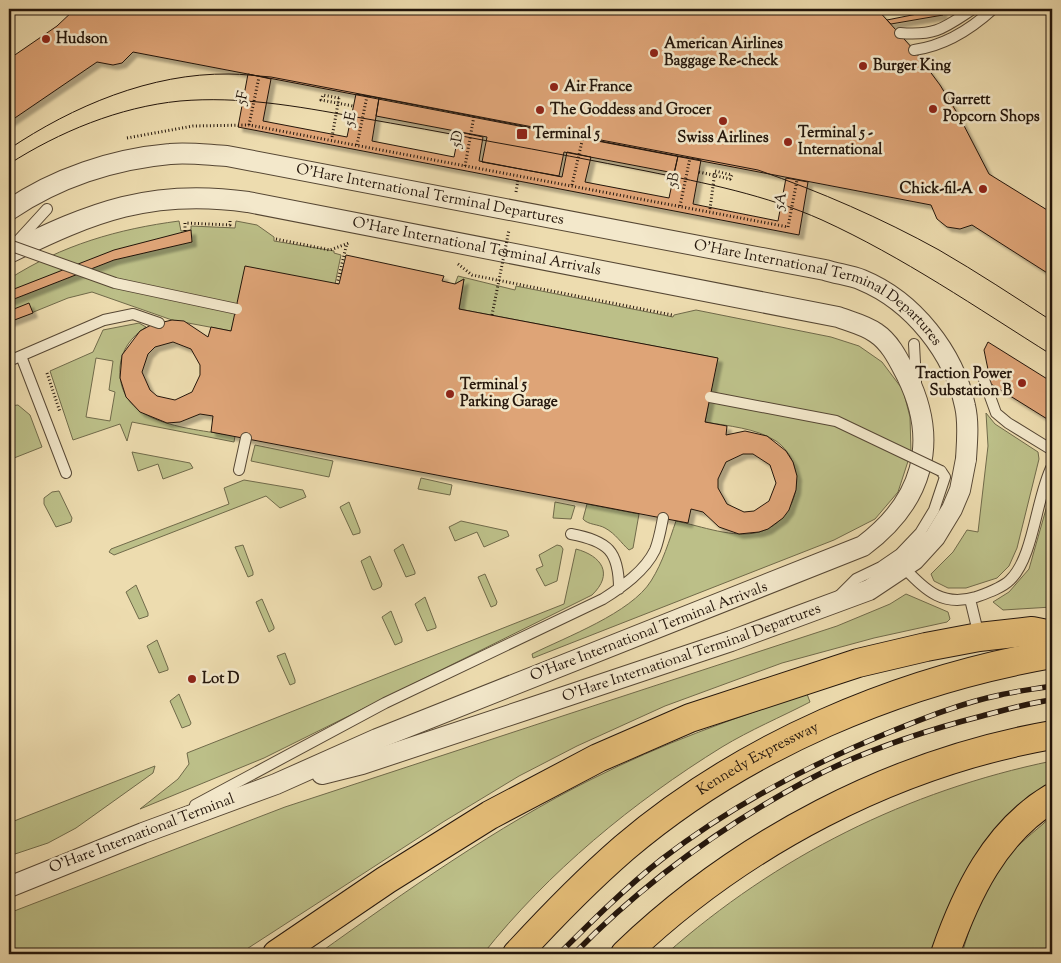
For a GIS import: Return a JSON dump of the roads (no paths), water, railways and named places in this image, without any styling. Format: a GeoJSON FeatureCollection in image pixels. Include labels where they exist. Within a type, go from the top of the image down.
{"type":"FeatureCollection","features":[{"type":"Feature","properties":{"kind":"highway"},"geometry":{"type":"LineString","coordinates":[[277,954],[386,880],[490,815],[598,758],[690,718],[858,663],[979,637],[1032,631],[1052,635]]}},
{"type":"Feature","properties":{"kind":"highway","name":"Kennedy Expressway"},"geometry":{"type":"LineString","coordinates":[[517,954],[568,900],[625,848],[691,798],[766,753],[857,709],[894,695],[965,673],[1052,654]]}},
{"type":"Feature","properties":{"kind":"highway"},"geometry":{"type":"LineString","coordinates":[[625,954],[660,922],[717,878],[806,822],[879,787],[920,771],[1002,746],[1052,735]]}},
{"type":"Feature","properties":{"kind":"highway"},"geometry":{"type":"LineString","coordinates":[[945,954],[969,894],[987,863],[1006,838],[1025,818],[1052,798]]}},
{"type":"Feature","properties":{"kind":"street","name":"O'Hare International Terminal Departures"},"geometry":{"type":"LineString","coordinates":[[9,210],[69,178],[130,160],[171,154],[227,156],[834,273],[862,280],[912,314],[930,332],[946,355],[958,381],[966,407],[966,459],[960,490],[952,509],[935,537],[904,568],[869,590],[829,606],[362,764],[276,784]]}},
{"type":"Feature","properties":{"kind":"street","name":"O'Hare International Terminal Arrivals"},"geometry":{"type":"LineString","coordinates":[[9,252],[84,217],[127,205],[168,198],[203,198],[248,202],[838,317],[864,326],[878,334],[897,355],[916,395],[923,430],[923,451],[919,471],[912,490],[897,516],[863,546],[377,739],[276,784]]}},
{"type":"Feature","properties":{"kind":"street","name":"O'Hare International Terminal"},"geometry":{"type":"LineString","coordinates":[[9,887],[45,871],[276,784]]}},
{"type":"Feature","properties":{"kind":"street"},"geometry":{"type":"LineString","coordinates":[[9,876],[45,871]]}},
{"type":"Feature","properties":{"kind":"lane"},"geometry":{"type":"LineString","coordinates":[[900,34],[920,35],[936,32],[973,9]]}},
{"type":"Feature","properties":{"kind":"lane"},"geometry":{"type":"LineString","coordinates":[[914,50],[929,48],[952,39],[993,9]]}},
{"type":"Feature","properties":{"kind":"lane","name":"O'Hare International Terminal Arrivals"},"geometry":{"type":"LineString","coordinates":[[9,252],[47,208]]}},
{"type":"Feature","properties":{"kind":"lane"},"geometry":{"type":"LineString","coordinates":[[9,245],[116,283],[237,309]]}},
{"type":"Feature","properties":{"kind":"lane"},"geometry":{"type":"LineString","coordinates":[[9,361],[104,320],[132,314],[159,323]]}},
{"type":"Feature","properties":{"kind":"lane","name":"O'Hare International Terminal Arrivals"},"geometry":{"type":"LineString","coordinates":[[914,344],[916,395]]}},
{"type":"Feature","properties":{"kind":"lane"},"geometry":{"type":"LineString","coordinates":[[21,356],[66,473]]}},
{"type":"Feature","properties":{"kind":"lane"},"geometry":{"type":"LineString","coordinates":[[982,377],[996,413],[1008,423],[1052,450]]}},
{"type":"Feature","properties":{"kind":"lane"},"geometry":{"type":"LineString","coordinates":[[710,397],[836,421],[941,471],[945,477],[945,484],[934,510],[920,533],[900,554],[881,567],[856,579],[829,606]]}},
{"type":"Feature","properties":{"kind":"lane"},"geometry":{"type":"LineString","coordinates":[[238,470],[246,438]]}},
{"type":"Feature","properties":{"kind":"lane"},"geometry":{"type":"LineString","coordinates":[[904,568],[926,590],[946,601],[970,599],[988,593],[1010,580],[1025,556],[1045,480],[1052,466]]}},
{"type":"Feature","properties":{"kind":"lane"},"geometry":{"type":"LineString","coordinates":[[144,833],[385,703],[603,599],[619,589],[647,562],[656,548],[663,518]]}},
{"type":"Feature","properties":{"kind":"lane"},"geometry":{"type":"LineString","coordinates":[[571,534],[592,538],[608,547],[615,556],[619,568],[619,589]]}},
{"type":"Feature","properties":{"kind":"lane"},"geometry":{"type":"LineString","coordinates":[[970,599],[979,637]]}},
{"type":"Feature","properties":{"kind":"tram line"},"geometry":{"type":"LineString","coordinates":[[9,149],[59,119],[86,106],[142,86],[200,75],[234,74],[271,77],[758,170],[850,206],[917,238],[1052,321]]}},
{"type":"Feature","properties":{"kind":"tram line"},"geometry":{"type":"LineString","coordinates":[[9,164],[28,152],[90,123],[135,109],[180,101],[224,100],[268,103],[442,132],[691,180],[779,203],[801,211],[882,250],[968,301],[1052,355]]}},
{"type":"Feature","properties":{"kind":"railway"},"geometry":{"type":"LineString","coordinates":[[559,954],[596,917],[648,870],[688,840],[769,789],[855,747],[942,712],[985,698],[1052,686]]}},
{"type":"Feature","properties":{"kind":"railway"},"geometry":{"type":"LineString","coordinates":[[574,954],[626,905],[683,859],[742,818],[804,782],[868,752],[914,736],[1008,709],[1052,700]]}},
{"type":"Feature","properties":{"kind":"place","name":"Hudson"},"geometry":{"type":"Point","coordinates":[46,39]}},
{"type":"Feature","properties":{"kind":"place","name":"American Airlines Baggage Re-check"},"geometry":{"type":"Point","coordinates":[654,53]}},
{"type":"Feature","properties":{"kind":"place","name":"Burger King"},"geometry":{"type":"Point","coordinates":[863,66]}},
{"type":"Feature","properties":{"kind":"place","name":"Air France"},"geometry":{"type":"Point","coordinates":[554,87]}},
{"type":"Feature","properties":{"kind":"place","name":"Garrett Popcorn Shops"},"geometry":{"type":"Point","coordinates":[933,109]}},
{"type":"Feature","properties":{"kind":"place","name":"The Goddess and Grocer"},"geometry":{"type":"Point","coordinates":[540,110]}},
{"type":"Feature","properties":{"kind":"place","name":"Swiss Airlines"},"geometry":{"type":"Point","coordinates":[723,121]}},
{"type":"Feature","properties":{"kind":"place","name":"Terminal 5"},"geometry":{"type":"Point","coordinates":[522,134]}},
{"type":"Feature","properties":{"kind":"place","name":"Terminal 5 - International"},"geometry":{"type":"Point","coordinates":[788,142]}},
{"type":"Feature","properties":{"kind":"place","name":"Chick-fil-A"},"geometry":{"type":"Point","coordinates":[983,189]}},
{"type":"Feature","properties":{"kind":"place","name":"Traction Power Substation B"},"geometry":{"type":"Point","coordinates":[1022,383]}},
{"type":"Feature","properties":{"kind":"place","name":"Terminal 5 Parking Garage"},"geometry":{"type":"Point","coordinates":[450,394]}},
{"type":"Feature","properties":{"kind":"place","name":"Lot D"},"geometry":{"type":"Point","coordinates":[192,679]}}]}
